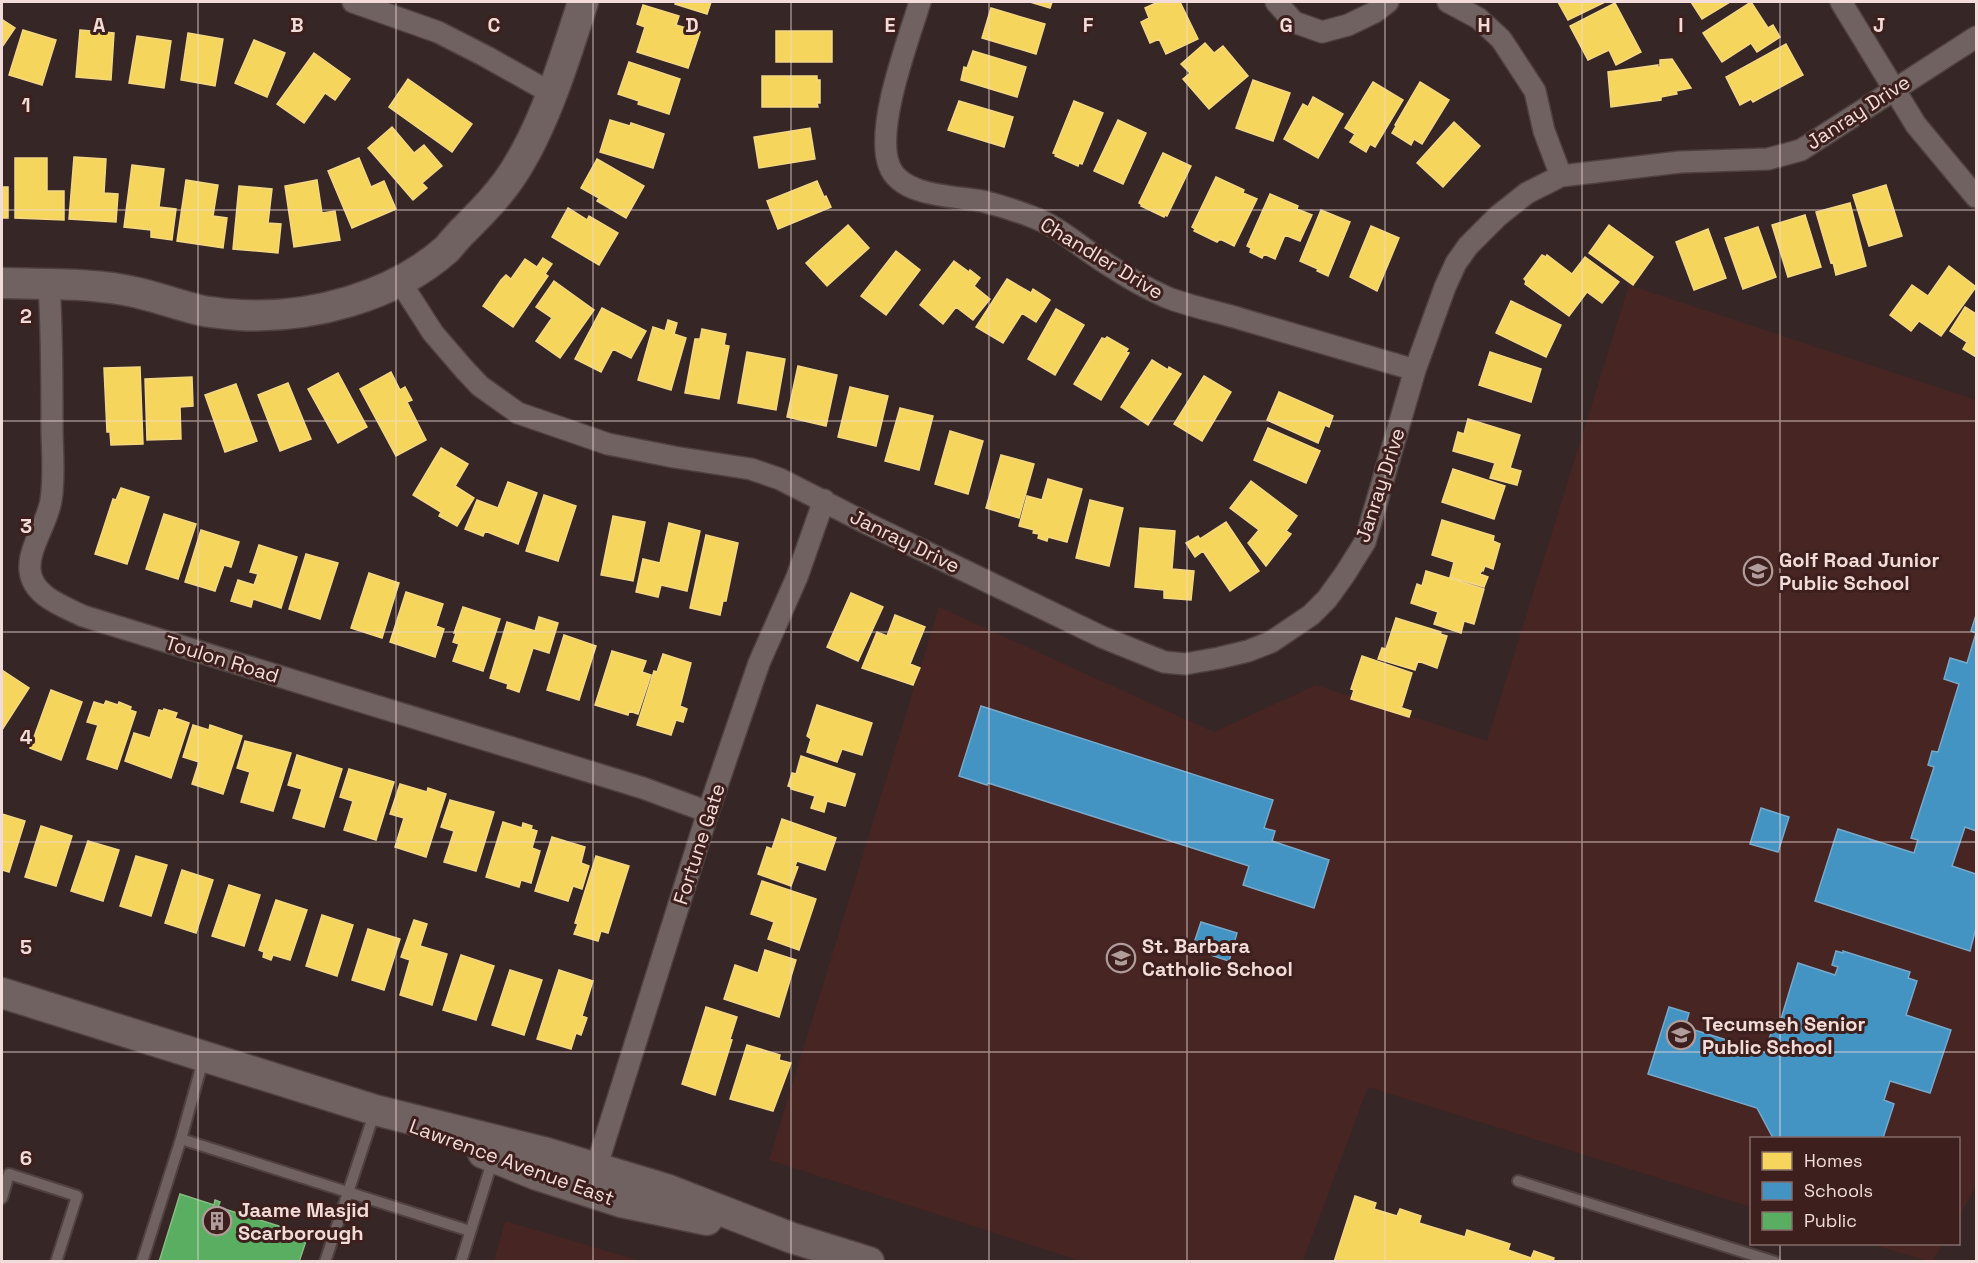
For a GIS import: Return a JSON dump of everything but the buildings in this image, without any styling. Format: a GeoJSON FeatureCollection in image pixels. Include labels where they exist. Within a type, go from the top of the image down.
{"type":"FeatureCollection","features":[{"type":"Feature","properties":{"kind":"main road"},"geometry":{"type":"LineString","coordinates":[[2,283],[68,283],[125,290],[200,310],[239,315],[267,315],[293,314],[349,302],[399,280],[422,267],[447,248],[495,199],[519,164],[530,144],[551,93],[583,2]]}},
{"type":"Feature","properties":{"kind":"main road","name":"Lawrence Avenue East"},"geometry":{"type":"LineString","coordinates":[[2,993],[375,1110],[547,1153],[592,1180]]}},
{"type":"Feature","properties":{"kind":"main road","name":"Lawrence Avenue East"},"geometry":{"type":"LineString","coordinates":[[375,1110],[494,1158],[592,1180],[666,1190],[804,1244],[869,1262]]}},
{"type":"Feature","properties":{"kind":"street"},"geometry":{"type":"LineString","coordinates":[[353,2],[438,32],[551,93]]}},
{"type":"Feature","properties":{"kind":"street","name":"Chandler Drive"},"geometry":{"type":"LineString","coordinates":[[920,2],[890,106],[886,132],[889,167],[899,179],[912,188],[935,195],[957,196],[986,202],[1032,217],[1060,231],[1107,264],[1168,298],[1415,370]]}},
{"type":"Feature","properties":{"kind":"street"},"geometry":{"type":"LineString","coordinates":[[1276,2],[1294,22],[1322,32],[1348,25],[1376,12],[1388,2]]}},
{"type":"Feature","properties":{"kind":"street"},"geometry":{"type":"LineString","coordinates":[[1448,2],[1478,18],[1501,39],[1534,92],[1544,131],[1561,176]]}},
{"type":"Feature","properties":{"kind":"street"},"geometry":{"type":"LineString","coordinates":[[1841,2],[1916,125],[1977,197]]}},
{"type":"Feature","properties":{"kind":"street","name":"Janray Drive"},"geometry":{"type":"LineString","coordinates":[[399,280],[433,333],[464,369],[480,386],[518,412],[608,444],[674,458],[751,469],[780,479],[1102,637],[1164,662],[1185,664],[1248,651],[1271,642],[1311,615],[1327,599],[1365,542],[1415,370],[1456,263],[1468,246],[1498,216],[1527,193],[1561,176],[1680,162],[1768,159],[1801,150],[1977,37]]}},
{"type":"Feature","properties":{"kind":"street","name":"Toulon Road"},"geometry":{"type":"LineString","coordinates":[[49,284],[52,355],[51,501],[32,554],[30,571],[39,591],[82,616],[643,788],[708,812]]}},
{"type":"Feature","properties":{"kind":"street","name":"Fortune Gate"},"geometry":{"type":"LineString","coordinates":[[592,1180],[708,812],[759,663],[797,577],[824,501]]}},
{"type":"Feature","properties":{"kind":"lane"},"geometry":{"type":"LineString","coordinates":[[142,1262],[204,1057]]}},
{"type":"Feature","properties":{"kind":"lane"},"geometry":{"type":"LineString","coordinates":[[325,1262],[346,1192],[375,1110]]}},
{"type":"Feature","properties":{"kind":"lane"},"geometry":{"type":"LineString","coordinates":[[181,1138],[470,1232]]}},
{"type":"Feature","properties":{"kind":"lane"},"geometry":{"type":"LineString","coordinates":[[461,1262],[494,1158]]}},
{"type":"Feature","properties":{"kind":"lane"},"geometry":{"type":"LineString","coordinates":[[2,1198],[5,1173],[76,1196],[56,1262]]}},
{"type":"Feature","properties":{"kind":"lane"},"geometry":{"type":"LineString","coordinates":[[1518,1180],[1775,1262]]}},
{"type":"Feature","properties":{"kind":"shaded area"},"geometry":{"type":"Polygon","coordinates":[[[1629,285],[1976,400],[1976,1186],[1960,1215],[1960,1137],[1750,1137],[1750,1207],[1368,1087],[1303,1261],[1081,1261],[769,1160],[939,607],[1214,732],[1316,685],[1487,741],[1629,285]]]}},
{"type":"Feature","properties":{"kind":"shaded area"},"geometry":{"type":"Polygon","coordinates":[[[505,1221],[641,1261],[494,1261],[505,1221]]]}},
{"type":"Feature","properties":{"kind":"shaded area"},"geometry":{"type":"Polygon","coordinates":[[[1873,1245],[1942,1245],[1932,1262],[1873,1245]]]}},
{"type":"Feature","properties":{"kind":"place","name":"Golf Road Junior Public School"},"geometry":{"type":"Point","coordinates":[1758,571]}},
{"type":"Feature","properties":{"kind":"place","name":"St. Barbara Catholic School"},"geometry":{"type":"Point","coordinates":[1121,958]}},
{"type":"Feature","properties":{"kind":"place","name":"Tecumseh Senior Public School"},"geometry":{"type":"Point","coordinates":[1681,1035]}},
{"type":"Feature","properties":{"kind":"place","name":"Jaame Masjid Scarborough"},"geometry":{"type":"Point","coordinates":[217,1221]}}]}
